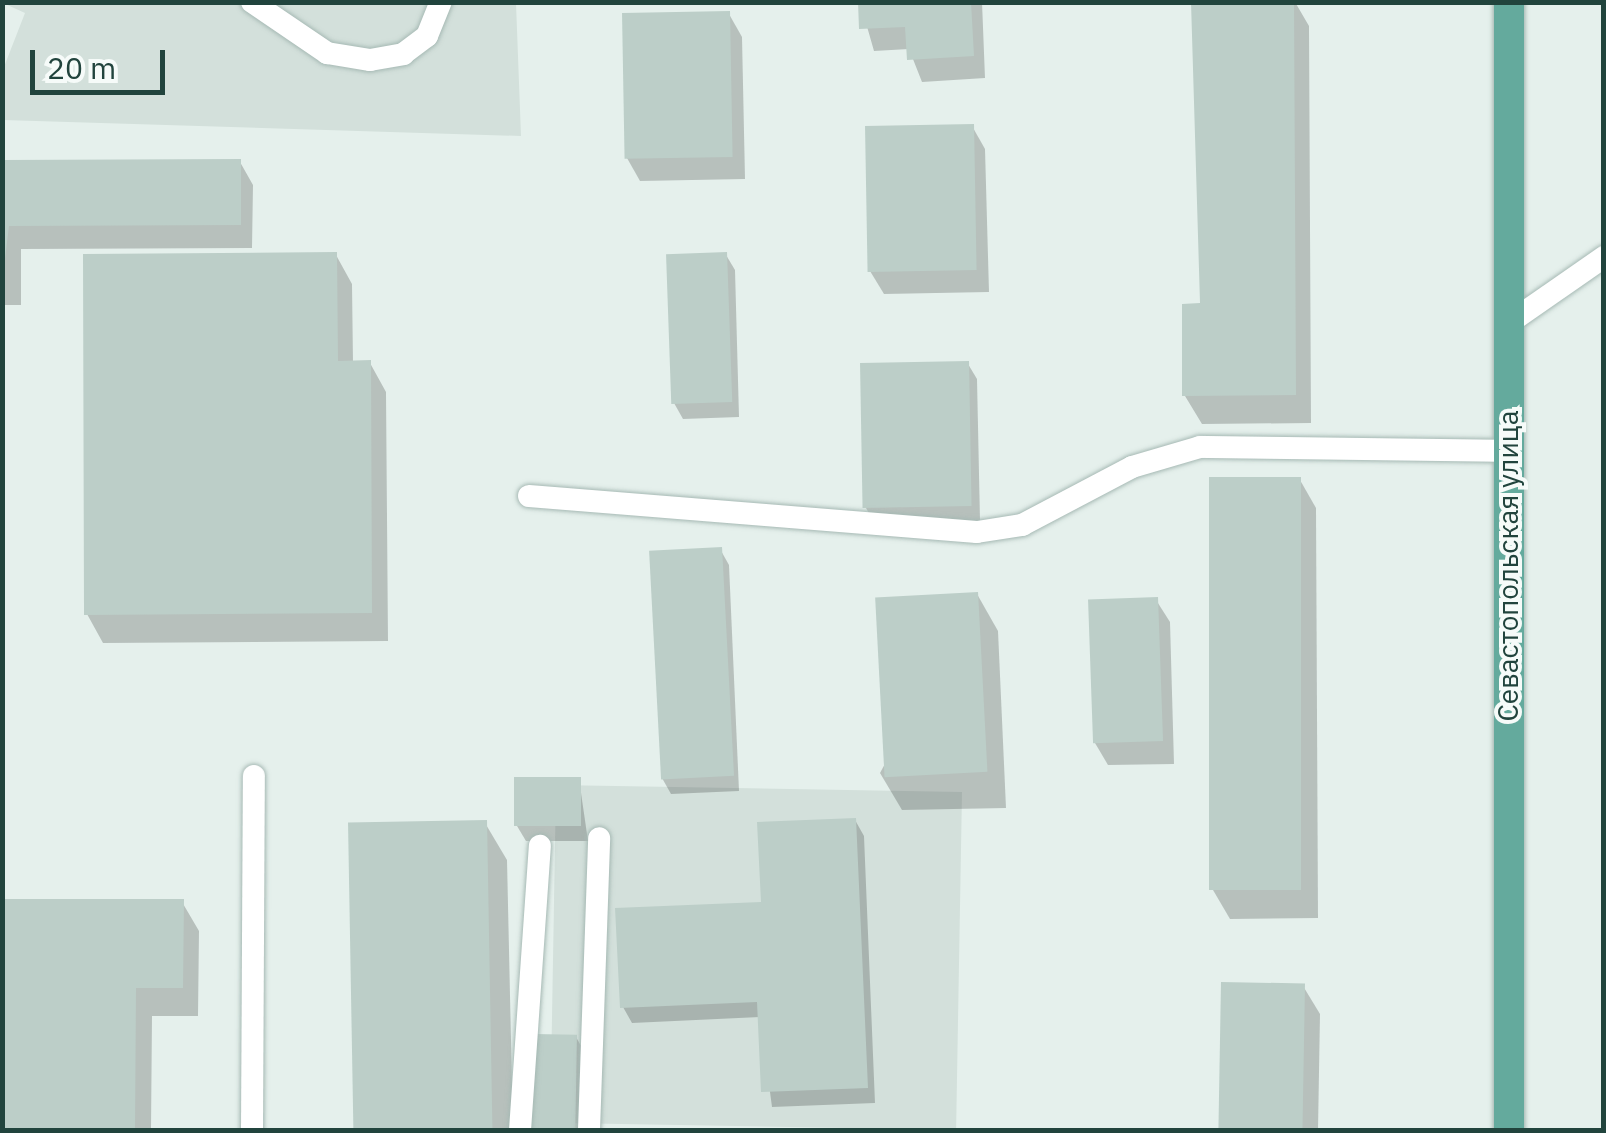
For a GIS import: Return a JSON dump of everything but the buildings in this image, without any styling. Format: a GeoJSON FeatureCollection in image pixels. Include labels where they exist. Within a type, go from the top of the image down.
{"type":"FeatureCollection","features":[{"type":"Feature","properties":{"kind":"main road","name":"Севастопольская улица"},"geometry":{"type":"LineString","coordinates":[[1509,2],[1509,1130]]}},
{"type":"Feature","properties":{"kind":"lane"},"geometry":{"type":"LineString","coordinates":[[252,2],[328,54],[370,60],[403,54],[427,36],[441,2]]}},
{"type":"Feature","properties":{"kind":"lane"},"geometry":{"type":"LineString","coordinates":[[1510,323],[1604,257]]}},
{"type":"Feature","properties":{"kind":"lane"},"geometry":{"type":"LineString","coordinates":[[529,496],[976,532],[1022,525],[1132,467],[1200,447],[1507,451]]}},
{"type":"Feature","properties":{"kind":"lane"},"geometry":{"type":"LineString","coordinates":[[252,1130],[254,776]]}},
{"type":"Feature","properties":{"kind":"lane"},"geometry":{"type":"LineString","coordinates":[[589,1130],[598,838]]}},
{"type":"Feature","properties":{"kind":"lane"},"geometry":{"type":"LineString","coordinates":[[520,1130],[540,846]]}},
{"type":"Feature","properties":{"kind":"shaded area"},"geometry":{"type":"Polygon","coordinates":[[[3,3],[516,3],[521,136],[3,120],[2,72],[25,13],[3,3]]]}},
{"type":"Feature","properties":{"kind":"shaded area"},"geometry":{"type":"Polygon","coordinates":[[[556,785],[962,792],[956,1130],[550,1123],[556,785]]]}}]}
